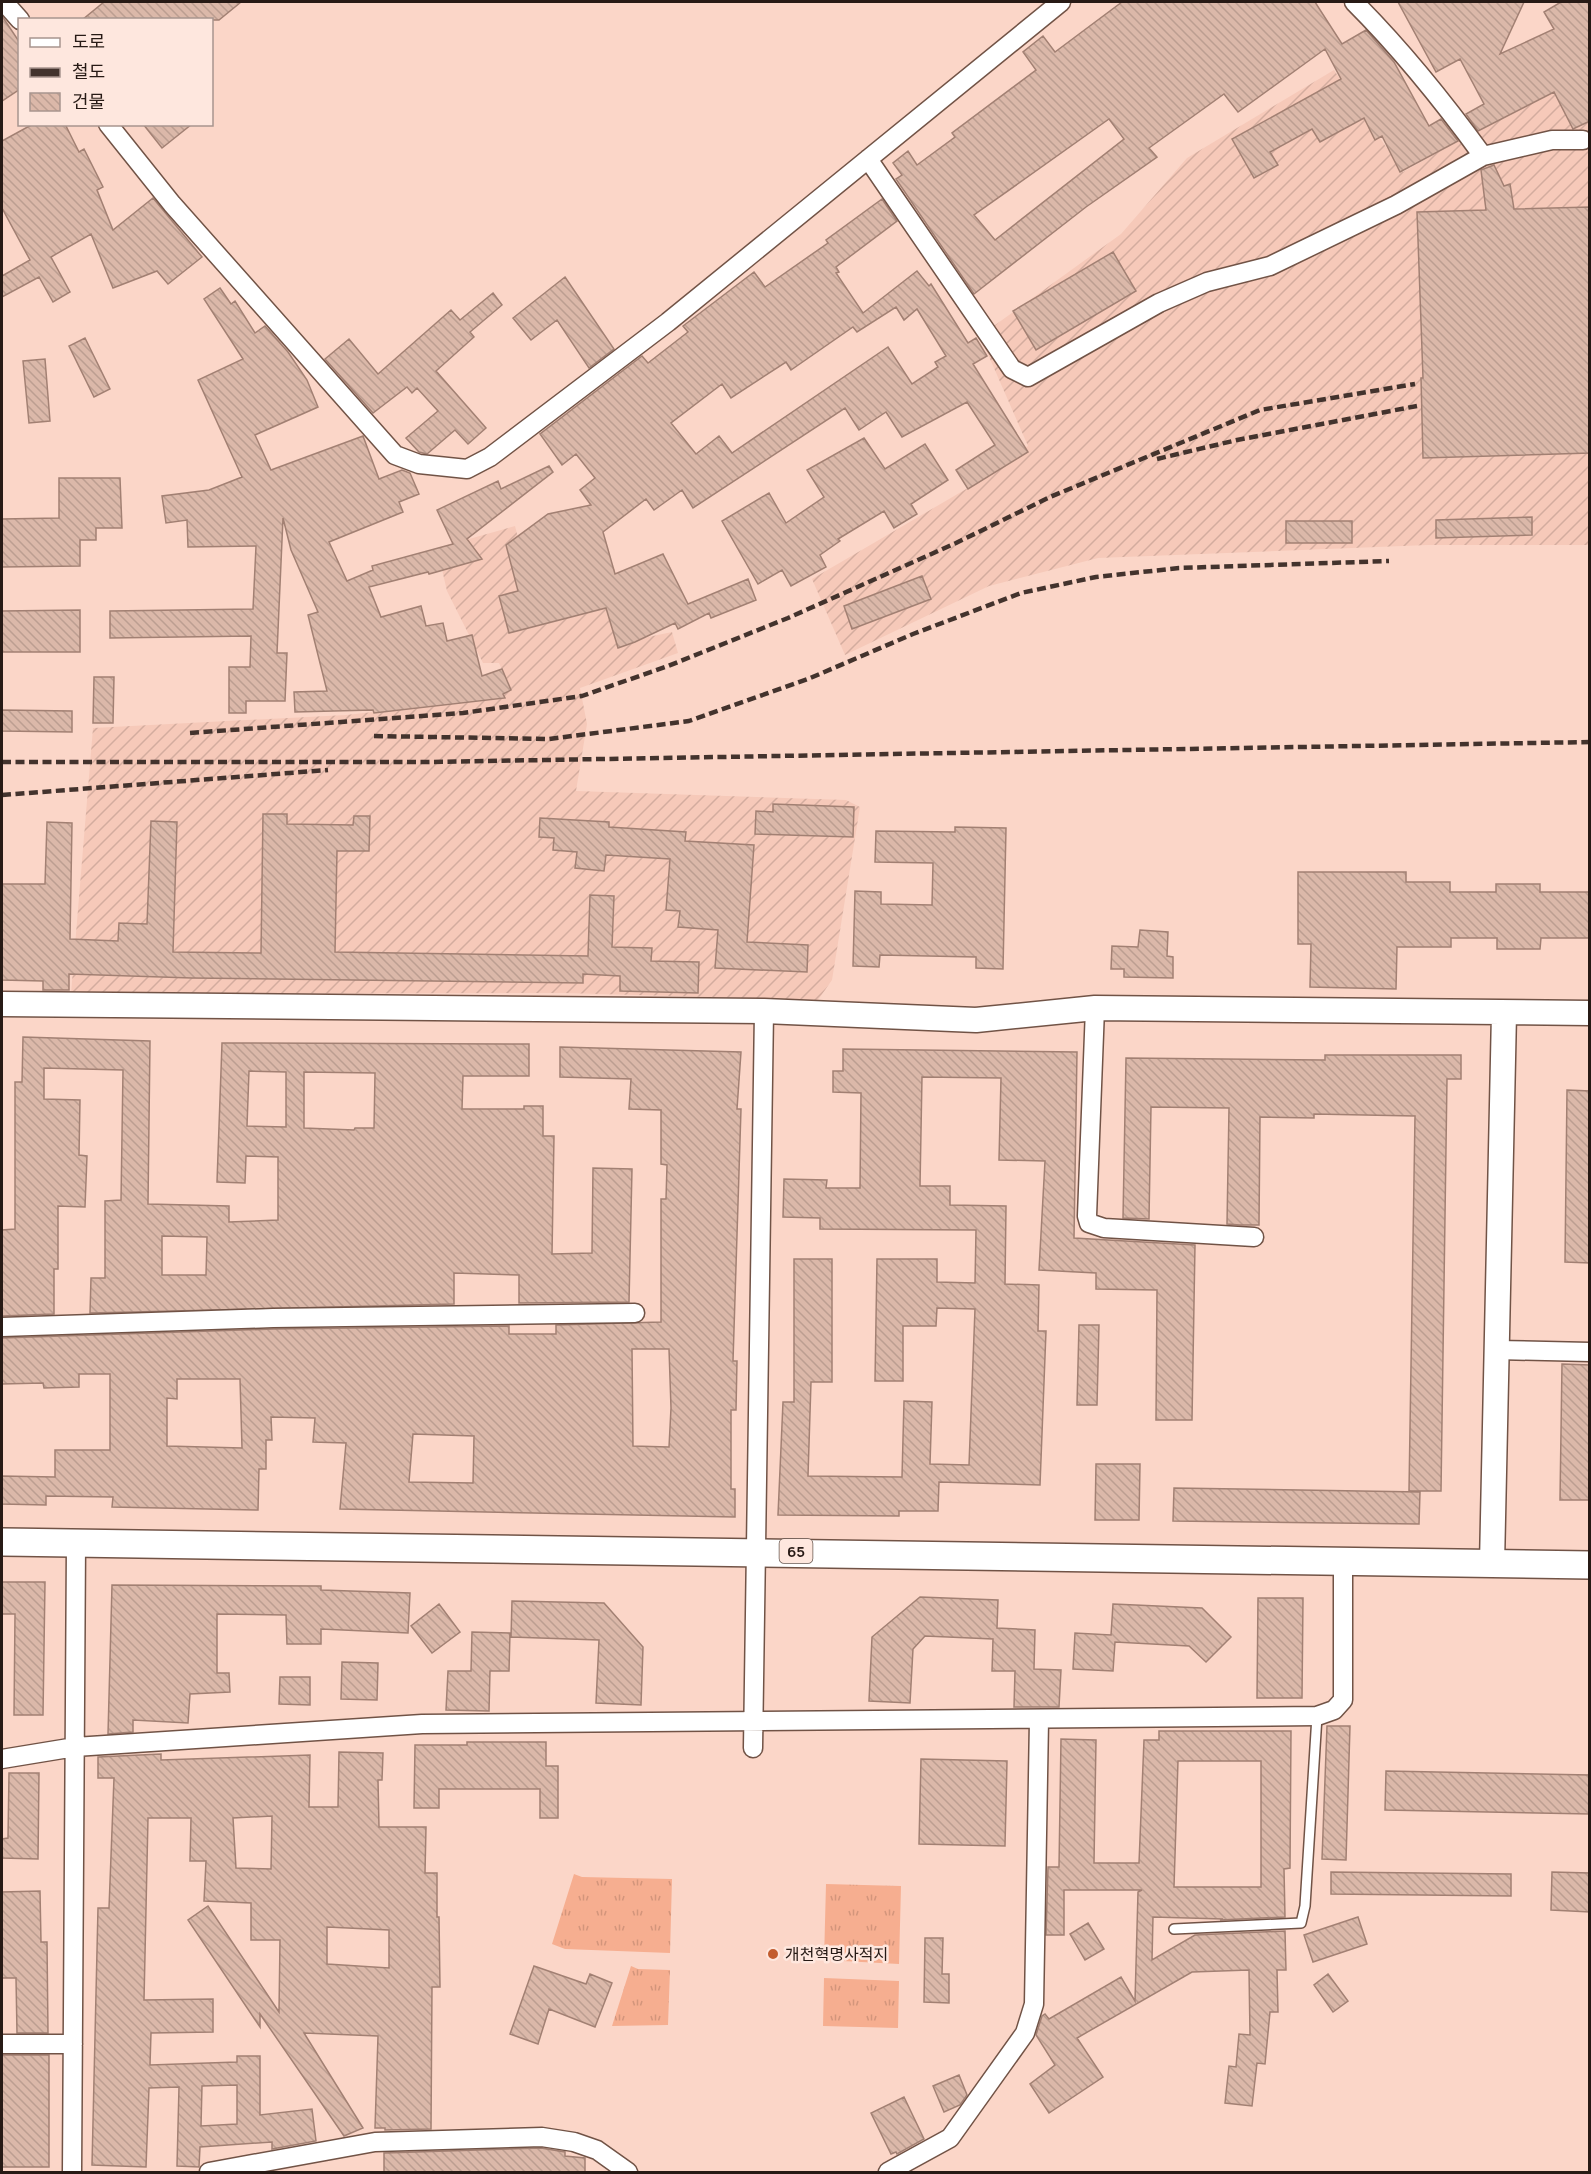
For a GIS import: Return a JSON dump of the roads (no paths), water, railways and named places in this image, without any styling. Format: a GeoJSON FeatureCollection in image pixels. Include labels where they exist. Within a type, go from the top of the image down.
{"type":"FeatureCollection","features":[{"type":"Feature","properties":{"kind":"main road"},"geometry":{"type":"LineString","coordinates":[[2,1004],[764,1011],[976,1020],[1095,1008],[1590,1013]]}},
{"type":"Feature","properties":{"kind":"main road"},"geometry":{"type":"LineString","coordinates":[[1492,1564],[1504,1013]]}},
{"type":"Feature","properties":{"kind":"main road","name":"65"},"geometry":{"type":"LineString","coordinates":[[2,1542],[755,1550],[1590,1565]]}},
{"type":"Feature","properties":{"kind":"street"},"geometry":{"type":"LineString","coordinates":[[4,2],[18,18]]}},
{"type":"Feature","properties":{"kind":"street"},"geometry":{"type":"LineString","coordinates":[[110,126],[172,204],[395,455],[419,464],[467,469],[490,457],[658,329],[1061,2]]}},
{"type":"Feature","properties":{"kind":"street"},"geometry":{"type":"LineString","coordinates":[[1354,2],[1394,41],[1438,94],[1483,156]]}},
{"type":"Feature","properties":{"kind":"street"},"geometry":{"type":"LineString","coordinates":[[868,159],[1012,369],[1028,378],[1159,303],[1207,282],[1270,266],[1396,205],[1483,156],[1552,140],[1583,140]]}},
{"type":"Feature","properties":{"kind":"street"},"geometry":{"type":"LineString","coordinates":[[1095,1008],[1087,1216],[1089,1223],[1104,1228],[1254,1237]]}},
{"type":"Feature","properties":{"kind":"street"},"geometry":{"type":"LineString","coordinates":[[753,1748],[764,1011]]}},
{"type":"Feature","properties":{"kind":"street"},"geometry":{"type":"LineString","coordinates":[[2,1327],[273,1318],[635,1313]]}},
{"type":"Feature","properties":{"kind":"street"},"geometry":{"type":"LineString","coordinates":[[1497,1350],[1590,1352]]}},
{"type":"Feature","properties":{"kind":"street"},"geometry":{"type":"LineString","coordinates":[[72,2172],[76,1543]]}},
{"type":"Feature","properties":{"kind":"street"},"geometry":{"type":"LineString","coordinates":[[2,1759],[75,1747],[422,1724],[754,1719],[1039,1720],[1317,1716],[1334,1710],[1343,1700],[1343,1562]]}},
{"type":"Feature","properties":{"kind":"street"},"geometry":{"type":"LineString","coordinates":[[888,2172],[950,2138],[1025,2033],[1034,2004],[1039,1720]]}},
{"type":"Feature","properties":{"kind":"street"},"geometry":{"type":"LineString","coordinates":[[2,2044],[73,2044]]}},
{"type":"Feature","properties":{"kind":"street"},"geometry":{"type":"LineString","coordinates":[[209,2172],[375,2142],[542,2137],[573,2142],[597,2150],[628,2172]]}},
{"type":"Feature","properties":{"kind":"lane"},"geometry":{"type":"LineString","coordinates":[[1174,1929],[1300,1923],[1305,1906],[1317,1716]]}},
{"type":"Feature","properties":{"kind":"railway"},"geometry":{"type":"LineString","coordinates":[[190,733],[463,713],[582,696],[668,666],[788,618],[956,543],[1050,497],[1260,410],[1415,384]]}},
{"type":"Feature","properties":{"kind":"railway"},"geometry":{"type":"LineString","coordinates":[[1157,459],[1237,440],[1417,406]]}},
{"type":"Feature","properties":{"kind":"railway"},"geometry":{"type":"LineString","coordinates":[[374,736],[549,739],[689,721],[808,679],[913,634],[1021,593],[1096,577],[1179,568],[1389,561]]}},
{"type":"Feature","properties":{"kind":"railway"},"geometry":{"type":"LineString","coordinates":[[2,762],[429,762],[1590,742]]}},
{"type":"Feature","properties":{"kind":"railway"},"geometry":{"type":"LineString","coordinates":[[2,795],[328,770]]}},
{"type":"Feature","properties":{"kind":"place","name":"개천혁명사적지"},"geometry":{"type":"Point","coordinates":[773,1954]}}]}
